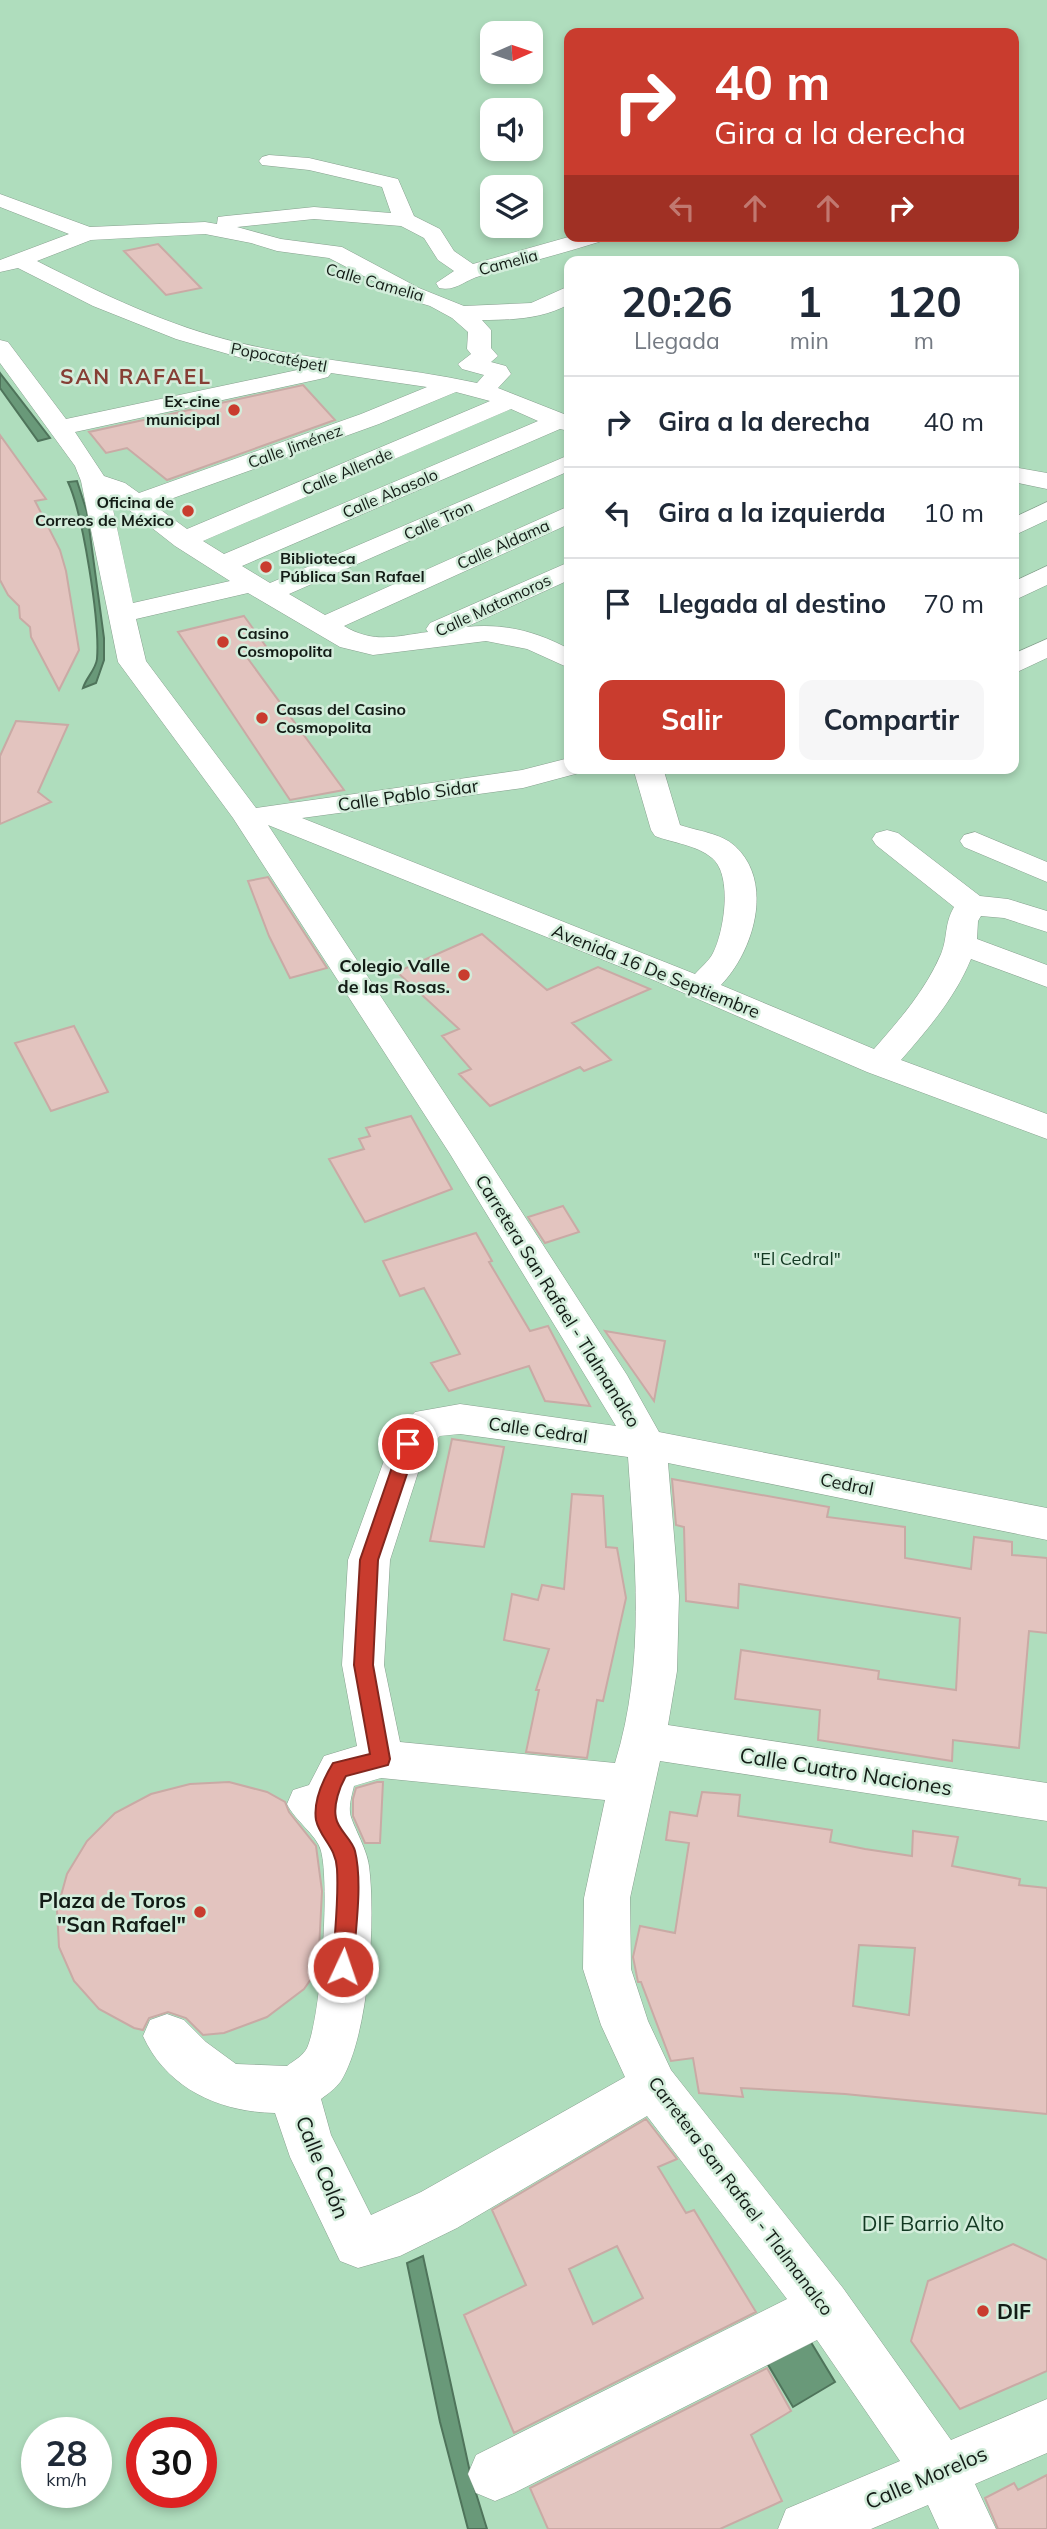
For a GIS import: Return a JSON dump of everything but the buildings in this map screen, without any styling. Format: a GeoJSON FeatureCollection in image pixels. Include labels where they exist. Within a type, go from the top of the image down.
{"type":"FeatureCollection","features":[{"type":"Feature","properties":{"kind":"street"},"geometry":{"type":"LineString","coordinates":[[269,161],[309,164],[391,183],[396,202],[406,220]]}},
{"type":"Feature","properties":{"kind":"street"},"geometry":{"type":"LineString","coordinates":[[0,200],[88,234]]}},
{"type":"Feature","properties":{"kind":"street"},"geometry":{"type":"LineString","coordinates":[[10,264],[88,234],[205,228],[216,222],[314,213],[406,220],[432,234],[446,255],[469,272]]}},
{"type":"Feature","properties":{"kind":"street","name":"Calle Camelia"},"geometry":{"type":"LineString","coordinates":[[205,228],[244,247],[418,293],[461,313],[480,330],[479,349],[486,356],[470,364],[494,370],[499,374],[482,390]]}},
{"type":"Feature","properties":{"kind":"street","name":"Camelia"},"geometry":{"type":"LineString","coordinates":[[418,293],[469,272],[576,242]]}},
{"type":"Feature","properties":{"kind":"street","name":"Popocatépetl"},"geometry":{"type":"LineString","coordinates":[[10,264],[145,321],[240,350],[338,369],[390,373],[482,390],[564,423]]}},
{"type":"Feature","properties":{"kind":"street"},"geometry":{"type":"LineString","coordinates":[[461,313],[516,313],[550,303],[564,296]]}},
{"type":"Feature","properties":{"kind":"street","name":"Carretera San Rafael - Tlalmanalco"},"geometry":{"type":"LineString","coordinates":[[0,347],[87,465],[94,481],[132,662],[256,814],[613,1385],[647,1446],[658,1596],[656,1671],[607,1898],[607,1969],[625,2025],[654,2086],[825,2306],[940,2471],[968,2529]]}},
{"type":"Feature","properties":{"kind":"street"},"geometry":{"type":"LineString","coordinates":[[59,428],[338,369]]}},
{"type":"Feature","properties":{"kind":"street","name":"Calle Jiménez"},"geometry":{"type":"LineString","coordinates":[[135,503],[370,419],[453,385]]}},
{"type":"Feature","properties":{"kind":"street","name":"Calle Allende"},"geometry":{"type":"LineString","coordinates":[[184,540],[510,401]]}},
{"type":"Feature","properties":{"kind":"street","name":"Calle Abasolo"},"geometry":{"type":"LineString","coordinates":[[222,565],[564,423]]}},
{"type":"Feature","properties":{"kind":"street","name":"Calle Tron"},"geometry":{"type":"LineString","coordinates":[[122,614],[260,589],[564,464]]}},
{"type":"Feature","properties":{"kind":"street"},"geometry":{"type":"LineString","coordinates":[[1019,475],[1047,481]]}},
{"type":"Feature","properties":{"kind":"street"},"geometry":{"type":"LineString","coordinates":[[94,481],[116,488],[184,540],[222,565],[350,640],[373,647],[486,633],[509,635],[537,643],[564,657]]}},
{"type":"Feature","properties":{"kind":"street"},"geometry":{"type":"LineString","coordinates":[[1019,525],[1047,510]]}},
{"type":"Feature","properties":{"kind":"street","name":"Calle Aldama"},"geometry":{"type":"LineString","coordinates":[[323,626],[564,516]]}},
{"type":"Feature","properties":{"kind":"street","name":"Calle Matamoros"},"geometry":{"type":"LineString","coordinates":[[417,640],[564,572]]}},
{"type":"Feature","properties":{"kind":"street"},"geometry":{"type":"LineString","coordinates":[[1019,590],[1047,574]]}},
{"type":"Feature","properties":{"kind":"street"},"geometry":{"type":"LineString","coordinates":[[537,643],[564,630]]}},
{"type":"Feature","properties":{"kind":"street"},"geometry":{"type":"LineString","coordinates":[[1019,663],[1047,647]]}},
{"type":"Feature","properties":{"kind":"street"},"geometry":{"type":"LineString","coordinates":[[1019,674],[1047,672]]}},
{"type":"Feature","properties":{"kind":"street","name":"Calle Pablo Sidar"},"geometry":{"type":"LineString","coordinates":[[256,814],[523,779],[564,769]]}},
{"type":"Feature","properties":{"kind":"street"},"geometry":{"type":"LineString","coordinates":[[650,774],[666,830],[723,851],[735,870],[740,911],[736,936],[727,957],[699,988]]}},
{"type":"Feature","properties":{"kind":"street","name":"Avenida 16 De Septiembre"},"geometry":{"type":"LineString","coordinates":[[256,814],[699,988],[879,1063],[1047,1127]]}},
{"type":"Feature","properties":{"kind":"street"},"geometry":{"type":"LineString","coordinates":[[887,839],[971,905],[1008,909],[1047,922]]}},
{"type":"Feature","properties":{"kind":"street"},"geometry":{"type":"LineString","coordinates":[[975,841],[1047,873]]}},
{"type":"Feature","properties":{"kind":"street"},"geometry":{"type":"LineString","coordinates":[[879,1063],[926,1010],[948,975],[961,944],[962,921],[971,905]]}},
{"type":"Feature","properties":{"kind":"street"},"geometry":{"type":"LineString","coordinates":[[961,944],[1047,977]]}},
{"type":"Feature","properties":{"kind":"street","name":"Calle Cedral"},"geometry":{"type":"LineString","coordinates":[[381,1759],[363,1665],[369,1560],[408,1444],[429,1422],[460,1419],[647,1446]]}},
{"type":"Feature","properties":{"kind":"street","name":"Cedral"},"geometry":{"type":"LineString","coordinates":[[647,1446],[675,1449],[1047,1524]]}},
{"type":"Feature","properties":{"kind":"street","name":"Calle Cuatro Naciones"},"geometry":{"type":"LineString","coordinates":[[293,2088],[324,2065],[338,2020],[347,1871],[345,1850],[317,1811],[340,1769],[381,1759],[638,1762],[1047,1802]]}},
{"type":"Feature","properties":{"kind":"street"},"geometry":{"type":"LineString","coordinates":[[167,2036],[181,2053],[234,2087],[293,2088]]}},
{"type":"Feature","properties":{"kind":"street","name":"Calle Colón"},"geometry":{"type":"LineString","coordinates":[[293,2088],[308,2140],[358,2243],[382,2238],[439,2210],[654,2086]]}},
{"type":"Feature","properties":{"kind":"street"},"geometry":{"type":"LineString","coordinates":[[495,2474],[789,2327],[825,2306]]}},
{"type":"Feature","properties":{"kind":"street","name":"Calle Morelos"},"geometry":{"type":"LineString","coordinates":[[806,2529],[1047,2426]]}},
{"type":"Feature","properties":{"kind":"green space"},"geometry":{"type":"Polygon","coordinates":[[[0,0],[1047,0],[1047,2529],[0,2529],[0,0]]]}},
{"type":"Feature","properties":{"kind":"shaded area"},"geometry":{"type":"Polygon","coordinates":[[[0,373],[50,438],[38,441],[0,388],[0,373]]]}},
{"type":"Feature","properties":{"kind":"shaded area"},"geometry":{"type":"Polygon","coordinates":[[[77,481],[87,512],[104,638],[104,660],[96,683],[83,688],[96,663],[97,642],[85,542],[68,482],[77,481]]]}},
{"type":"Feature","properties":{"kind":"shaded area"},"geometry":{"type":"Polygon","coordinates":[[[423,2256],[471,2477],[487,2529],[468,2529],[440,2422],[407,2263],[423,2256]]]}},
{"type":"Feature","properties":{"kind":"shaded area"},"geometry":{"type":"Polygon","coordinates":[[[809,2339],[835,2382],[793,2407],[767,2363],[809,2339]]]}},
{"type":"Feature","properties":{"kind":"place","name":"Ex-cine municipal"},"geometry":{"type":"Point","coordinates":[234,410]}},
{"type":"Feature","properties":{"kind":"place","name":"Oficina de Correos de México"},"geometry":{"type":"Point","coordinates":[188,511]}},
{"type":"Feature","properties":{"kind":"place","name":"Biblioteca Pública San Rafael"},"geometry":{"type":"Point","coordinates":[266,567]}},
{"type":"Feature","properties":{"kind":"place","name":"Casino Cosmopolita"},"geometry":{"type":"Point","coordinates":[223,642]}},
{"type":"Feature","properties":{"kind":"place","name":"Casas del Casino Cosmopolita"},"geometry":{"type":"Point","coordinates":[262,718]}},
{"type":"Feature","properties":{"kind":"place","name":"Colegio Valle de las Rosas."},"geometry":{"type":"Point","coordinates":[464,975]}},
{"type":"Feature","properties":{"kind":"place","name":"Plaza de Toros \"San Rafael\""},"geometry":{"type":"Point","coordinates":[200,1912]}},
{"type":"Feature","properties":{"kind":"place","name":"DIF"},"geometry":{"type":"Point","coordinates":[983,2311]}},
{"type":"Feature","properties":{"kind":"district","name":"SAN RAFAEL"},"geometry":{"type":"Point","coordinates":[136,376]}},
{"type":"Feature","properties":{"kind":"route"},"geometry":{"type":"LineString","coordinates":[[343,1967],[347,1871],[345,1850],[326,1819],[328,1799],[332,1782],[340,1769],[381,1759],[363,1665],[369,1560],[408,1444]]}},
{"type":"Feature","properties":{"kind":"park label","name":"\"El Cedral\""},"geometry":{"type":"Point","coordinates":[797,1258]}},
{"type":"Feature","properties":{"kind":"park label","name":"DIF Barrio Alto"},"geometry":{"type":"Point","coordinates":[933,2223]}}]}
